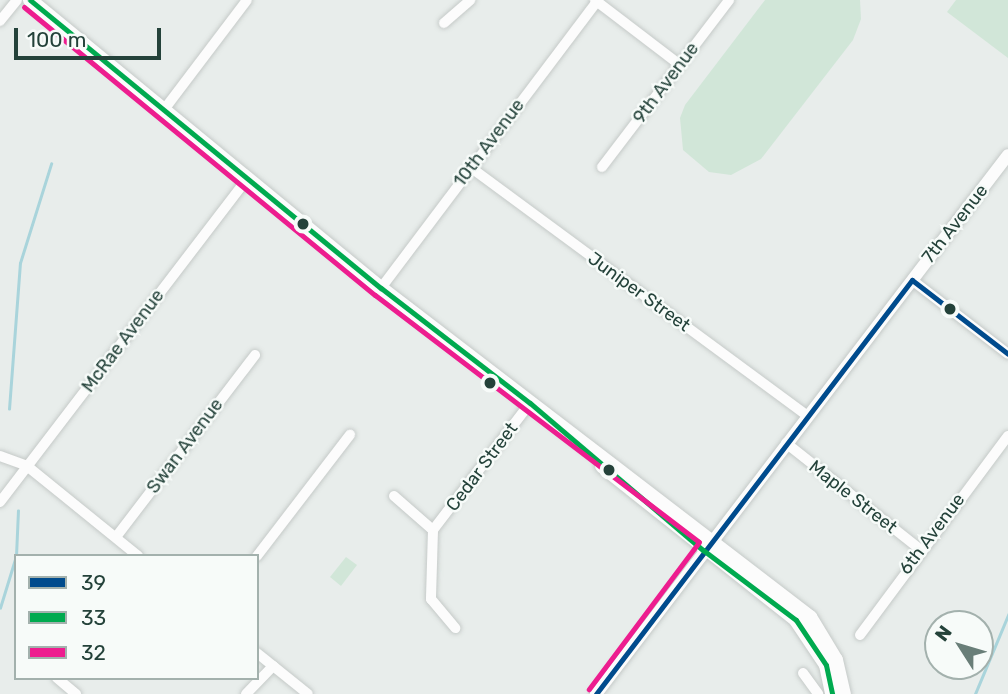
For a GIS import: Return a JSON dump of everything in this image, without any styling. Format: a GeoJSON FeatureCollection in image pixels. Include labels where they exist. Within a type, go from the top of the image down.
{"type":"FeatureCollection","features":[{"type":"Feature","properties":{"kind":"main road"},"geometry":{"type":"LineString","coordinates":[[30,0],[381,288],[530,403],[796,620],[826,665],[832,694]]}},
{"type":"Feature","properties":{"kind":"main road"},"geometry":{"type":"LineString","coordinates":[[707,545],[810,617],[836,660],[844,694]]}},
{"type":"Feature","properties":{"kind":"street"},"geometry":{"type":"LineString","coordinates":[[0,22],[17,0]]}},
{"type":"Feature","properties":{"kind":"street"},"geometry":{"type":"LineString","coordinates":[[163,111],[247,0]]}},
{"type":"Feature","properties":{"kind":"street"},"geometry":{"type":"LineString","coordinates":[[444,23],[470,0]]}},
{"type":"Feature","properties":{"kind":"street"},"geometry":{"type":"LineString","coordinates":[[597,0],[680,65]]}},
{"type":"Feature","properties":{"kind":"street","name":"10th Avenue"},"geometry":{"type":"LineString","coordinates":[[381,288],[597,0]]}},
{"type":"Feature","properties":{"kind":"street","name":"9th Avenue"},"geometry":{"type":"LineString","coordinates":[[602,167],[729,0]]}},
{"type":"Feature","properties":{"kind":"street","name":"7th Avenue"},"geometry":{"type":"LineString","coordinates":[[596,694],[707,545],[1008,155]]}},
{"type":"Feature","properties":{"kind":"street","name":"Juniper Street"},"geometry":{"type":"LineString","coordinates":[[470,167],[808,416]]}},
{"type":"Feature","properties":{"kind":"street","name":"McRae Avenue"},"geometry":{"type":"LineString","coordinates":[[0,502],[247,179]]}},
{"type":"Feature","properties":{"kind":"street"},"geometry":{"type":"LineString","coordinates":[[912,280],[1008,354]]}},
{"type":"Feature","properties":{"kind":"street","name":"Swan Avenue"},"geometry":{"type":"LineString","coordinates":[[116,537],[255,355]]}},
{"type":"Feature","properties":{"kind":"street","name":"Cedar Street"},"geometry":{"type":"LineString","coordinates":[[394,496],[433,530],[530,403]]}},
{"type":"Feature","properties":{"kind":"street"},"geometry":{"type":"LineString","coordinates":[[259,554],[350,436]]}},
{"type":"Feature","properties":{"kind":"street","name":"6th Avenue"},"geometry":{"type":"LineString","coordinates":[[860,635],[920,550],[1008,436]]}},
{"type":"Feature","properties":{"kind":"street","name":"Maple Street"},"geometry":{"type":"LineString","coordinates":[[786,443],[920,550]]}},
{"type":"Feature","properties":{"kind":"street"},"geometry":{"type":"LineString","coordinates":[[0,456],[27,466],[136,554]]}},
{"type":"Feature","properties":{"kind":"street"},"geometry":{"type":"LineString","coordinates":[[433,530],[431,599],[456,628]]}},
{"type":"Feature","properties":{"kind":"street"},"geometry":{"type":"LineString","coordinates":[[259,655],[308,694]]}},
{"type":"Feature","properties":{"kind":"street"},"geometry":{"type":"LineString","coordinates":[[246,694],[273,666]]}},
{"type":"Feature","properties":{"kind":"street"},"geometry":{"type":"LineString","coordinates":[[803,673],[818,694]]}},
{"type":"Feature","properties":{"kind":"street"},"geometry":{"type":"LineString","coordinates":[[59,680],[76,694]]}},
{"type":"Feature","properties":{"kind":"green space"},"geometry":{"type":"Polygon","coordinates":[[[765,0],[860,0],[861,19],[853,40],[761,159],[731,175],[709,172],[683,150],[680,118],[685,105],[765,0]]]}},
{"type":"Feature","properties":{"kind":"green space"},"geometry":{"type":"Polygon","coordinates":[[[956,0],[1008,0],[1008,58],[947,12],[956,0]]]}},
{"type":"Feature","properties":{"kind":"green space"},"geometry":{"type":"Polygon","coordinates":[[[346,557],[357,565],[341,586],[330,577],[346,557]]]}},
{"type":"Feature","properties":{"kind":"waterway"},"geometry":{"type":"LineString","coordinates":[[9,409],[20,263],[51,164]]}},
{"type":"Feature","properties":{"kind":"waterway"},"geometry":{"type":"LineString","coordinates":[[16,554],[18,511]]}},
{"type":"Feature","properties":{"kind":"waterway"},"geometry":{"type":"LineString","coordinates":[[0,608],[14,562]]}},
{"type":"Feature","properties":{"kind":"waterway"},"geometry":{"type":"LineString","coordinates":[[975,694],[1008,615]]}},
{"type":"Feature","properties":{"kind":"transit line","name":"33"},"geometry":{"type":"LineString","coordinates":[[30,0],[381,288],[530,403],[703,550],[796,620],[826,665],[832,694]]}},
{"type":"Feature","properties":{"kind":"transit line","name":"32"},"geometry":{"type":"LineString","coordinates":[[24,7],[375,295],[699,542],[589,689]]}},
{"type":"Feature","properties":{"kind":"transit line","name":"39"},"geometry":{"type":"LineString","coordinates":[[912,280],[1008,354]]}},
{"type":"Feature","properties":{"kind":"transit line","name":"39"},"geometry":{"type":"LineString","coordinates":[[596,694],[912,280]]}}]}
